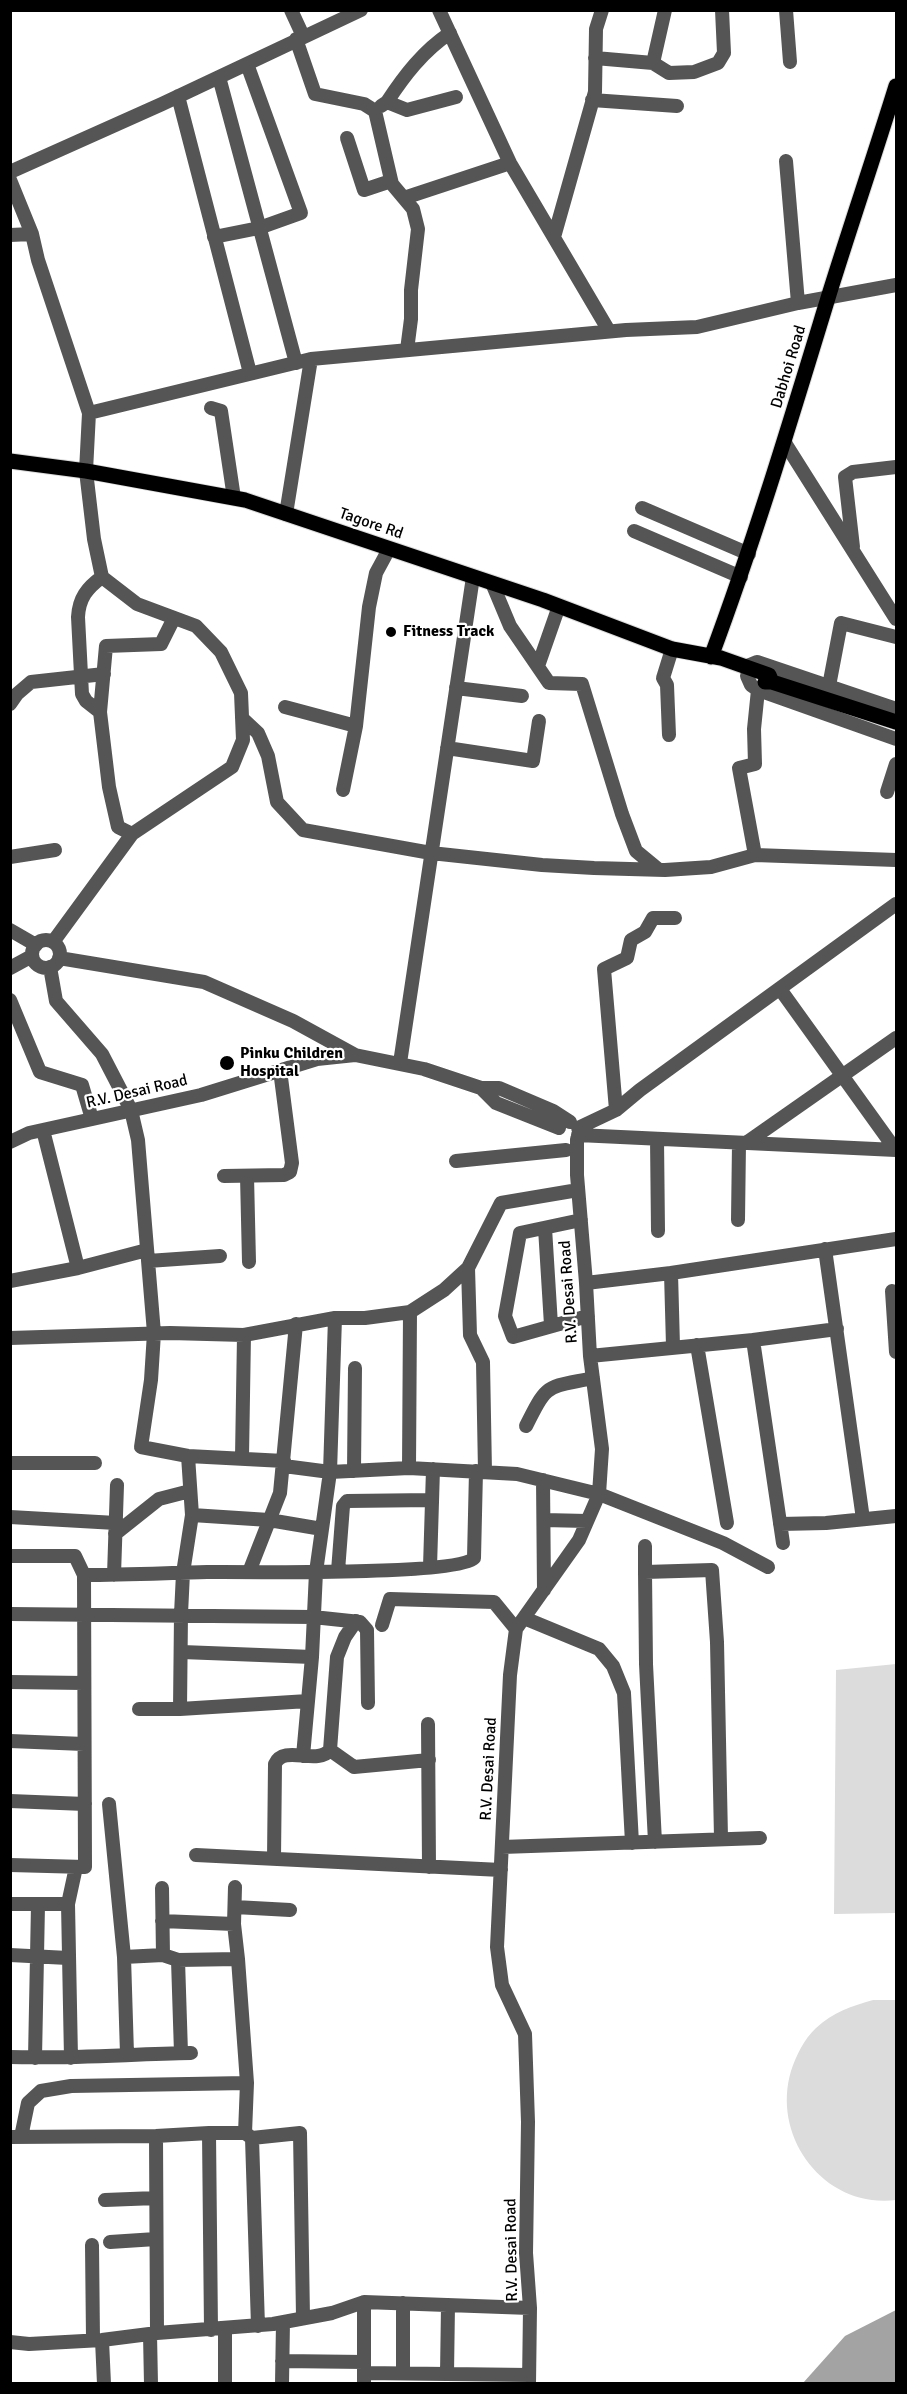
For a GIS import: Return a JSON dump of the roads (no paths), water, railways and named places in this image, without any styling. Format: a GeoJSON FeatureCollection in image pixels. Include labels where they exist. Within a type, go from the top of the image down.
{"type":"FeatureCollection","features":[{"type":"Feature","properties":{"kind":"main road","name":"Dabhoi Road"},"geometry":{"type":"LineString","coordinates":[[711,657],[749,554],[828,297],[897,86]]}},
{"type":"Feature","properties":{"kind":"main road","name":"Tagore Rd"},"geometry":{"type":"LineString","coordinates":[[10,460],[86,471],[234,498],[559,606],[672,649],[711,657],[716,663],[752,677],[897,722]]}},
{"type":"Feature","properties":{"kind":"street"},"geometry":{"type":"LineString","coordinates":[[291,10],[315,94],[364,104],[375,111],[391,181],[413,209],[418,229],[407,350]]}},
{"type":"Feature","properties":{"kind":"street"},"geometry":{"type":"LineString","coordinates":[[10,172],[361,10]]}},
{"type":"Feature","properties":{"kind":"street"},"geometry":{"type":"LineString","coordinates":[[439,10],[510,163],[609,331]]}},
{"type":"Feature","properties":{"kind":"street"},"geometry":{"type":"LineString","coordinates":[[554,237],[595,92],[596,29],[602,10]]}},
{"type":"Feature","properties":{"kind":"street"},"geometry":{"type":"LineString","coordinates":[[653,63],[665,10]]}},
{"type":"Feature","properties":{"kind":"street"},"geometry":{"type":"LineString","coordinates":[[595,58],[653,63],[669,74],[694,72],[718,63],[724,53],[722,10]]}},
{"type":"Feature","properties":{"kind":"street"},"geometry":{"type":"LineString","coordinates":[[786,10],[790,62]]}},
{"type":"Feature","properties":{"kind":"street"},"geometry":{"type":"LineString","coordinates":[[375,111],[387,102],[404,75],[421,60],[432,44],[450,33]]}},
{"type":"Feature","properties":{"kind":"street"},"geometry":{"type":"LineString","coordinates":[[214,237],[259,228],[301,213],[247,64]]}},
{"type":"Feature","properties":{"kind":"street"},"geometry":{"type":"LineString","coordinates":[[219,77],[296,363]]}},
{"type":"Feature","properties":{"kind":"street"},"geometry":{"type":"LineString","coordinates":[[178,96],[250,373]]}},
{"type":"Feature","properties":{"kind":"street"},"geometry":{"type":"LineString","coordinates":[[387,102],[407,110],[456,97]]}},
{"type":"Feature","properties":{"kind":"street"},"geometry":{"type":"LineString","coordinates":[[592,100],[677,106]]}},
{"type":"Feature","properties":{"kind":"street"},"geometry":{"type":"LineString","coordinates":[[347,138],[364,190],[391,181]]}},
{"type":"Feature","properties":{"kind":"street"},"geometry":{"type":"LineString","coordinates":[[786,160],[798,303]]}},
{"type":"Feature","properties":{"kind":"street"},"geometry":{"type":"LineString","coordinates":[[404,198],[510,163]]}},
{"type":"Feature","properties":{"kind":"street"},"geometry":{"type":"LineString","coordinates":[[10,180],[32,234],[38,260],[89,412],[86,471],[94,538],[102,577],[137,604],[196,626],[221,652],[241,693],[243,740],[232,767],[132,834],[53,942]]}},
{"type":"Feature","properties":{"kind":"street"},"geometry":{"type":"LineString","coordinates":[[10,236],[32,234]]}},
{"type":"Feature","properties":{"kind":"street"},"geometry":{"type":"LineString","coordinates":[[89,412],[311,359],[609,331],[697,327],[798,303],[897,285]]}},
{"type":"Feature","properties":{"kind":"street"},"geometry":{"type":"LineString","coordinates":[[286,514],[311,359]]}},
{"type":"Feature","properties":{"kind":"street"},"geometry":{"type":"LineString","coordinates":[[211,408],[221,411],[234,498]]}},
{"type":"Feature","properties":{"kind":"street"},"geometry":{"type":"LineString","coordinates":[[785,443],[897,619]]}},
{"type":"Feature","properties":{"kind":"street"},"geometry":{"type":"LineString","coordinates":[[853,551],[845,477],[853,472],[897,467]]}},
{"type":"Feature","properties":{"kind":"street"},"geometry":{"type":"LineString","coordinates":[[642,508],[749,554]]}},
{"type":"Feature","properties":{"kind":"street"},"geometry":{"type":"LineString","coordinates":[[634,531],[741,577]]}},
{"type":"Feature","properties":{"kind":"street"},"geometry":{"type":"LineString","coordinates":[[343,790],[356,726],[369,608],[376,573],[389,549]]}},
{"type":"Feature","properties":{"kind":"street"},"geometry":{"type":"LineString","coordinates":[[100,712],[86,701],[82,694],[79,608],[89,587],[102,577]]}},
{"type":"Feature","properties":{"kind":"street"},"geometry":{"type":"LineString","coordinates":[[400,1063],[473,577]]}},
{"type":"Feature","properties":{"kind":"street"},"geometry":{"type":"LineString","coordinates":[[492,583],[510,626],[549,683],[582,684],[622,814],[636,851],[659,870]]}},
{"type":"Feature","properties":{"kind":"street"},"geometry":{"type":"LineString","coordinates":[[538,666],[559,606]]}},
{"type":"Feature","properties":{"kind":"street"},"geometry":{"type":"LineString","coordinates":[[132,834],[118,827],[109,787],[100,712],[106,646],[161,644],[174,618]]}},
{"type":"Feature","properties":{"kind":"street"},"geometry":{"type":"LineString","coordinates":[[829,686],[841,623],[897,637]]}},
{"type":"Feature","properties":{"kind":"street"},"geometry":{"type":"LineString","coordinates":[[669,735],[667,685],[663,678],[672,649]]}},
{"type":"Feature","properties":{"kind":"street"},"geometry":{"type":"LineString","coordinates":[[755,855],[739,768],[755,764],[752,677],[757,662],[897,709]]}},
{"type":"Feature","properties":{"kind":"street"},"geometry":{"type":"LineString","coordinates":[[10,704],[17,694],[31,682],[104,674]]}},
{"type":"Feature","properties":{"kind":"street"},"geometry":{"type":"LineString","coordinates":[[752,677],[892,738],[897,753]]}},
{"type":"Feature","properties":{"kind":"street"},"geometry":{"type":"LineString","coordinates":[[456,688],[522,696]]}},
{"type":"Feature","properties":{"kind":"street"},"geometry":{"type":"LineString","coordinates":[[285,707],[356,726]]}},
{"type":"Feature","properties":{"kind":"street"},"geometry":{"type":"LineString","coordinates":[[242,718],[258,734],[268,756],[277,802],[303,830],[431,853],[542,865],[659,870],[711,867],[755,855],[897,860]]}},
{"type":"Feature","properties":{"kind":"street"},"geometry":{"type":"LineString","coordinates":[[447,747],[533,761],[539,721]]}},
{"type":"Feature","properties":{"kind":"street"},"geometry":{"type":"LineString","coordinates":[[887,792],[897,764]]}},
{"type":"Feature","properties":{"kind":"street"},"geometry":{"type":"LineString","coordinates":[[10,857],[55,850]]}},
{"type":"Feature","properties":{"kind":"street"},"geometry":{"type":"LineString","coordinates":[[570,1135],[616,1110],[640,1090],[897,904]]}},
{"type":"Feature","properties":{"kind":"street"},"geometry":{"type":"LineString","coordinates":[[616,1110],[604,969],[627,958],[631,940],[645,932],[653,918],[675,918]]}},
{"type":"Feature","properties":{"kind":"street"},"geometry":{"type":"LineString","coordinates":[[10,930],[34,950],[37,964],[54,963],[204,982],[293,1021],[355,1055]]}},
{"type":"Feature","properties":{"kind":"street"},"geometry":{"type":"LineString","coordinates":[[10,968],[45,940],[53,942],[59,949],[54,963],[56,1001],[102,1054],[131,1110],[138,1140],[154,1333],[151,1380],[141,1447],[188,1456],[242,1457],[330,1472],[409,1468],[517,1474],[599,1494],[723,1543],[768,1567]]}},
{"type":"Feature","properties":{"kind":"street"},"geometry":{"type":"LineString","coordinates":[[780,989],[896,1150]]}},
{"type":"Feature","properties":{"kind":"street"},"geometry":{"type":"LineString","coordinates":[[10,1000],[40,1072],[82,1085],[92,1119]]}},
{"type":"Feature","properties":{"kind":"street"},"geometry":{"type":"LineString","coordinates":[[743,1143],[897,1038]]}},
{"type":"Feature","properties":{"kind":"street","name":"R.V. Desai Road"},"geometry":{"type":"LineString","coordinates":[[10,1142],[29,1133],[201,1095],[317,1059],[355,1055],[400,1063],[481,1088],[499,1088],[553,1112],[570,1135],[577,1175],[590,1356],[602,1449],[599,1494],[579,1540],[520,1624],[510,1675],[497,1964],[502,1985],[525,2034],[528,2122],[526,2253],[530,2308],[529,2379]]}},
{"type":"Feature","properties":{"kind":"street"},"geometry":{"type":"LineString","coordinates":[[224,1176],[284,1175],[288,1174],[292,1168],[280,1070]]}},
{"type":"Feature","properties":{"kind":"street"},"geometry":{"type":"LineString","coordinates":[[43,1130],[78,1268]]}},
{"type":"Feature","properties":{"kind":"street"},"geometry":{"type":"LineString","coordinates":[[456,1161],[570,1135],[896,1150]]}},
{"type":"Feature","properties":{"kind":"street"},"geometry":{"type":"LineString","coordinates":[[657,1139],[658,1232]]}},
{"type":"Feature","properties":{"kind":"street"},"geometry":{"type":"LineString","coordinates":[[738,1220],[743,1143]]}},
{"type":"Feature","properties":{"kind":"street"},"geometry":{"type":"LineString","coordinates":[[247,1176],[249,1262]]}},
{"type":"Feature","properties":{"kind":"street"},"geometry":{"type":"LineString","coordinates":[[10,1338],[154,1333],[244,1335],[335,1318],[364,1318],[410,1312],[444,1290],[468,1268],[501,1203],[578,1190]]}},
{"type":"Feature","properties":{"kind":"street"},"geometry":{"type":"LineString","coordinates":[[581,1220],[520,1233],[505,1316],[513,1337],[588,1316]]}},
{"type":"Feature","properties":{"kind":"street"},"geometry":{"type":"LineString","coordinates":[[545,1228],[551,1325]]}},
{"type":"Feature","properties":{"kind":"street"},"geometry":{"type":"LineString","coordinates":[[586,1283],[671,1273],[897,1239]]}},
{"type":"Feature","properties":{"kind":"street"},"geometry":{"type":"LineString","coordinates":[[825,1249],[863,1519]]}},
{"type":"Feature","properties":{"kind":"street"},"geometry":{"type":"LineString","coordinates":[[10,1281],[147,1255],[220,1256]]}},
{"type":"Feature","properties":{"kind":"street"},"geometry":{"type":"LineString","coordinates":[[84,1575],[430,1568],[468,1562],[474,1558],[481,1471],[483,1362],[470,1335],[468,1268]]}},
{"type":"Feature","properties":{"kind":"street"},"geometry":{"type":"LineString","coordinates":[[671,1273],[673,1346]]}},
{"type":"Feature","properties":{"kind":"street"},"geometry":{"type":"LineString","coordinates":[[891,1291],[897,1352]]}},
{"type":"Feature","properties":{"kind":"street"},"geometry":{"type":"LineString","coordinates":[[409,1468],[410,1312]]}},
{"type":"Feature","properties":{"kind":"street"},"geometry":{"type":"LineString","coordinates":[[303,1756],[312,1657],[316,1572],[330,1472],[335,1318]]}},
{"type":"Feature","properties":{"kind":"street"},"geometry":{"type":"LineString","coordinates":[[249,1572],[280,1493],[296,1324]]}},
{"type":"Feature","properties":{"kind":"street"},"geometry":{"type":"LineString","coordinates":[[590,1356],[673,1346],[753,1340],[837,1329]]}},
{"type":"Feature","properties":{"kind":"street"},"geometry":{"type":"LineString","coordinates":[[242,1457],[244,1335]]}},
{"type":"Feature","properties":{"kind":"street"},"geometry":{"type":"LineString","coordinates":[[753,1340],[783,1543]]}},
{"type":"Feature","properties":{"kind":"street"},"geometry":{"type":"LineString","coordinates":[[697,1345],[727,1523]]}},
{"type":"Feature","properties":{"kind":"street"},"geometry":{"type":"LineString","coordinates":[[354,1471],[355,1368]]}},
{"type":"Feature","properties":{"kind":"street"},"geometry":{"type":"LineString","coordinates":[[526,1426],[540,1398],[548,1389],[593,1378]]}},
{"type":"Feature","properties":{"kind":"street"},"geometry":{"type":"LineString","coordinates":[[180,1709],[183,1573],[192,1515],[188,1456]]}},
{"type":"Feature","properties":{"kind":"street"},"geometry":{"type":"LineString","coordinates":[[10,1463],[95,1463]]}},
{"type":"Feature","properties":{"kind":"street"},"geometry":{"type":"LineString","coordinates":[[430,1568],[433,1469]]}},
{"type":"Feature","properties":{"kind":"street"},"geometry":{"type":"LineString","coordinates":[[543,1480],[544,1590]]}},
{"type":"Feature","properties":{"kind":"street"},"geometry":{"type":"LineString","coordinates":[[114,1575],[117,1485]]}},
{"type":"Feature","properties":{"kind":"street"},"geometry":{"type":"LineString","coordinates":[[10,1518],[116,1529],[159,1498],[190,1491]]}},
{"type":"Feature","properties":{"kind":"street"},"geometry":{"type":"LineString","coordinates":[[338,1571],[343,1506],[347,1501],[432,1500]]}},
{"type":"Feature","properties":{"kind":"street"},"geometry":{"type":"LineString","coordinates":[[192,1515],[269,1520],[322,1529]]}},
{"type":"Feature","properties":{"kind":"street"},"geometry":{"type":"LineString","coordinates":[[780,1524],[897,1516]]}},
{"type":"Feature","properties":{"kind":"street"},"geometry":{"type":"LineString","coordinates":[[544,1520],[587,1521]]}},
{"type":"Feature","properties":{"kind":"street"},"geometry":{"type":"LineString","coordinates":[[645,1546],[646,1664],[655,1842]]}},
{"type":"Feature","properties":{"kind":"street"},"geometry":{"type":"LineString","coordinates":[[10,1556],[75,1556],[84,1575],[85,1867],[10,1865]]}},
{"type":"Feature","properties":{"kind":"street"},"geometry":{"type":"LineString","coordinates":[[645,1572],[712,1570],[717,1642],[721,1838]]}},
{"type":"Feature","properties":{"kind":"street"},"geometry":{"type":"LineString","coordinates":[[382,1625],[390,1599],[494,1602],[520,1624],[599,1649],[613,1666],[624,1693],[632,1843]]}},
{"type":"Feature","properties":{"kind":"street"},"geometry":{"type":"LineString","coordinates":[[10,1614],[181,1614],[313,1617],[356,1621],[364,1624],[367,1630],[368,1703]]}},
{"type":"Feature","properties":{"kind":"street"},"geometry":{"type":"LineString","coordinates":[[274,1859],[275,1764],[284,1756],[322,1756],[330,1750],[337,1657],[345,1637],[356,1621]]}},
{"type":"Feature","properties":{"kind":"street"},"geometry":{"type":"LineString","coordinates":[[182,1652],[312,1657]]}},
{"type":"Feature","properties":{"kind":"street"},"geometry":{"type":"LineString","coordinates":[[10,1682],[84,1683]]}},
{"type":"Feature","properties":{"kind":"street"},"geometry":{"type":"LineString","coordinates":[[139,1709],[180,1709],[308,1701]]}},
{"type":"Feature","properties":{"kind":"street"},"geometry":{"type":"LineString","coordinates":[[428,1724],[429,1867]]}},
{"type":"Feature","properties":{"kind":"street"},"geometry":{"type":"LineString","coordinates":[[10,1741],[84,1744]]}},
{"type":"Feature","properties":{"kind":"street"},"geometry":{"type":"LineString","coordinates":[[330,1750],[354,1767],[429,1760]]}},
{"type":"Feature","properties":{"kind":"street"},"geometry":{"type":"LineString","coordinates":[[10,1801],[85,1804]]}},
{"type":"Feature","properties":{"kind":"street"},"geometry":{"type":"LineString","coordinates":[[110,1804],[124,1957],[127,2054]]}},
{"type":"Feature","properties":{"kind":"street"},"geometry":{"type":"LineString","coordinates":[[502,1847],[760,1838]]}},
{"type":"Feature","properties":{"kind":"street"},"geometry":{"type":"LineString","coordinates":[[196,1855],[501,1870]]}},
{"type":"Feature","properties":{"kind":"street"},"geometry":{"type":"LineString","coordinates":[[71,2058],[68,1905],[76,1867]]}},
{"type":"Feature","properties":{"kind":"street"},"geometry":{"type":"LineString","coordinates":[[235,1887],[234,1924],[246,2083],[258,2326]]}},
{"type":"Feature","properties":{"kind":"street"},"geometry":{"type":"LineString","coordinates":[[162,1888],[163,1955]]}},
{"type":"Feature","properties":{"kind":"street"},"geometry":{"type":"LineString","coordinates":[[10,1904],[68,1905]]}},
{"type":"Feature","properties":{"kind":"street"},"geometry":{"type":"LineString","coordinates":[[35,2058],[38,1905]]}},
{"type":"Feature","properties":{"kind":"street"},"geometry":{"type":"LineString","coordinates":[[235,1907],[290,1910]]}},
{"type":"Feature","properties":{"kind":"street"},"geometry":{"type":"LineString","coordinates":[[162,1921],[234,1924]]}},
{"type":"Feature","properties":{"kind":"street"},"geometry":{"type":"LineString","coordinates":[[10,1955],[68,1958]]}},
{"type":"Feature","properties":{"kind":"street"},"geometry":{"type":"LineString","coordinates":[[124,1957],[163,1955],[178,1960],[238,1959]]}},
{"type":"Feature","properties":{"kind":"street"},"geometry":{"type":"LineString","coordinates":[[10,2057],[71,2058],[186,2053],[178,1960]]}},
{"type":"Feature","properties":{"kind":"street"},"geometry":{"type":"LineString","coordinates":[[246,2083],[71,2086],[41,2091],[28,2103],[16,2137],[156,2136],[209,2133],[249,2136],[300,2133],[303,2317]]}},
{"type":"Feature","properties":{"kind":"street"},"geometry":{"type":"LineString","coordinates":[[209,2133],[218,2329],[225,2384]]}},
{"type":"Feature","properties":{"kind":"street"},"geometry":{"type":"LineString","coordinates":[[151,2384],[156,2240],[156,2136]]}},
{"type":"Feature","properties":{"kind":"street"},"geometry":{"type":"LineString","coordinates":[[105,2200],[156,2198]]}},
{"type":"Feature","properties":{"kind":"street"},"geometry":{"type":"LineString","coordinates":[[110,2242],[156,2240]]}},
{"type":"Feature","properties":{"kind":"street"},"geometry":{"type":"LineString","coordinates":[[92,2245],[98,2340],[104,2384]]}},
{"type":"Feature","properties":{"kind":"street"},"geometry":{"type":"LineString","coordinates":[[10,2342],[29,2344],[98,2340],[153,2333],[258,2326],[332,2313],[364,2302],[530,2308]]}},
{"type":"Feature","properties":{"kind":"street"},"geometry":{"type":"LineString","coordinates":[[364,2302],[364,2373]]}},
{"type":"Feature","properties":{"kind":"street"},"geometry":{"type":"LineString","coordinates":[[403,2303],[403,2373]]}},
{"type":"Feature","properties":{"kind":"street"},"geometry":{"type":"LineString","coordinates":[[448,2305],[454,2377]]}},
{"type":"Feature","properties":{"kind":"street"},"geometry":{"type":"LineString","coordinates":[[282,2384],[283,2322]]}},
{"type":"Feature","properties":{"kind":"street"},"geometry":{"type":"LineString","coordinates":[[282,2361],[364,2373],[529,2379]]}},
{"type":"Feature","properties":{"kind":"place","name":"Fitness Track"},"geometry":{"type":"Point","coordinates":[391,632]}},
{"type":"Feature","properties":{"kind":"place","name":"Pinku Children Hospital"},"geometry":{"type":"Point","coordinates":[227,1063]}}]}
